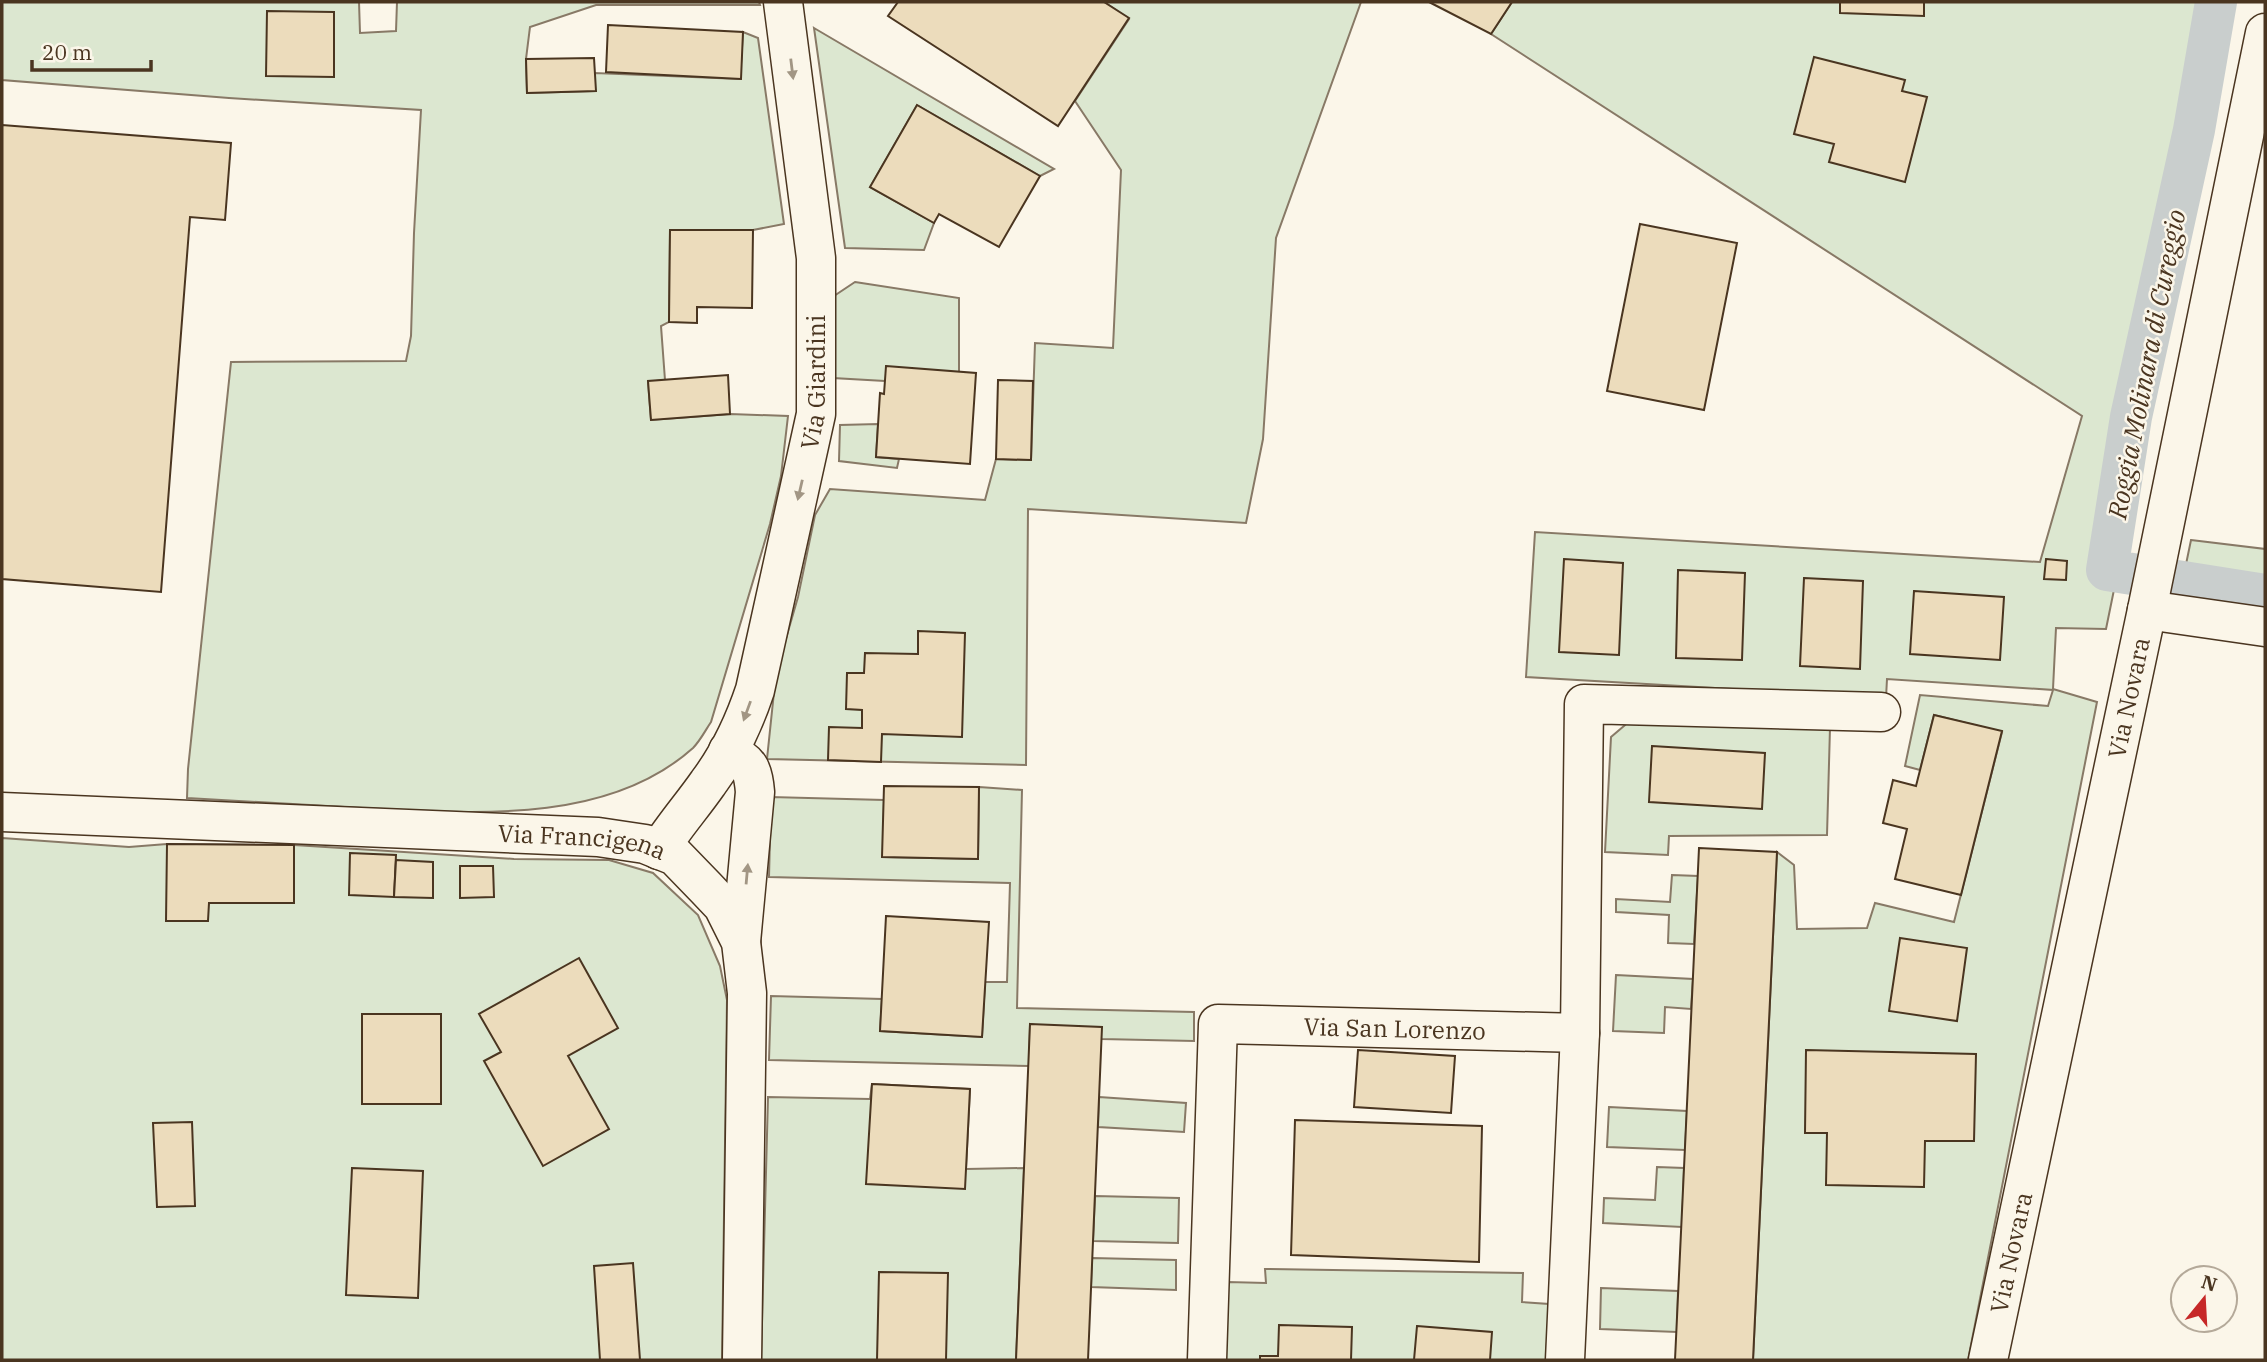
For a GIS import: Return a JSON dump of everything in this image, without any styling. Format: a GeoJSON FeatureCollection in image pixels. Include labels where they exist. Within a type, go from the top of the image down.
{"type":"FeatureCollection","features":[{"type":"Feature","properties":{"kind":"street","name":"Via Giardini"},"geometry":{"type":"LineString","coordinates":[[659,849],[709,782],[745,719],[755,690],[816,414],[816,258],[783,2]]}},
{"type":"Feature","properties":{"kind":"street","name":"Via Novara"},"geometry":{"type":"LineString","coordinates":[[1988,1360],[2265,33]]}},
{"type":"Feature","properties":{"kind":"street"},"geometry":{"type":"LineString","coordinates":[[2151,589],[2265,628]]}},
{"type":"Feature","properties":{"kind":"street"},"geometry":{"type":"LineString","coordinates":[[1565,1360],[1580,1034],[1584,704],[1881,712]]}},
{"type":"Feature","properties":{"kind":"street"},"geometry":{"type":"LineString","coordinates":[[728,751],[746,761],[753,773],[754,782],[741,942]]}},
{"type":"Feature","properties":{"kind":"street","name":"Via Francigena"},"geometry":{"type":"LineString","coordinates":[[2,811],[598,838],[645,844],[675,856],[723,906],[741,942],[747,993],[742,1360]]}},
{"type":"Feature","properties":{"kind":"street","name":"Via San Lorenzo"},"geometry":{"type":"LineString","coordinates":[[1208,1360],[1217,1024],[1580,1034]]}},
{"type":"Feature","properties":{"kind":"green space"},"geometry":{"type":"Polygon","coordinates":[[[2,2],[359,2],[360,33],[396,31],[397,2],[759,2],[760,5],[596,5],[530,27],[526,59],[527,93],[595,91],[595,73],[740,79],[743,32],[758,38],[784,224],[753,230],[670,230],[669,322],[661,326],[665,380],[648,382],[651,420],[730,414],[788,416],[781,476],[770,524],[711,722],[693,748],[658,773],[620,791],[578,803],[535,809],[447,812],[187,798],[231,362],[406,361],[411,336],[421,110],[2,80],[2,2]]]}},
{"type":"Feature","properties":{"kind":"green space"},"geometry":{"type":"Polygon","coordinates":[[[1104,2],[1361,2],[1276,238],[1263,439],[1246,523],[1028,509],[1026,765],[767,759],[776,673],[798,597],[815,515],[830,489],[985,500],[996,459],[1031,460],[1035,343],[1113,348],[1121,170],[1075,101],[1129,19],[1104,2]]]}},
{"type":"Feature","properties":{"kind":"green space"},"geometry":{"type":"Polygon","coordinates":[[[1512,2],[2234,2],[2106,629],[2056,628],[2053,689],[2097,702],[1968,1360],[1753,1360],[1777,852],[1794,865],[1797,929],[1867,928],[1875,903],[1954,922],[2002,732],[1934,715],[1920,770],[1905,766],[1920,695],[2048,706],[2053,690],[1887,679],[1886,698],[1526,677],[1535,532],[2040,562],[2082,416],[1491,34],[1512,2]]]}},
{"type":"Feature","properties":{"kind":"green space"},"geometry":{"type":"Polygon","coordinates":[[[814,28],[1054,169],[1040,176],[917,105],[870,187],[934,223],[924,250],[845,248],[814,28]]]}},
{"type":"Feature","properties":{"kind":"green space"},"geometry":{"type":"Polygon","coordinates":[[[855,282],[959,298],[959,372],[885,381],[833,378],[834,296],[855,282]]]}},
{"type":"Feature","properties":{"kind":"green space"},"geometry":{"type":"Polygon","coordinates":[[[878,424],[876,457],[899,459],[897,468],[839,461],[840,425],[878,424]]]}},
{"type":"Feature","properties":{"kind":"green space"},"geometry":{"type":"Polygon","coordinates":[[[2191,540],[2265,549],[2265,615],[2178,603],[2191,540]]]}},
{"type":"Feature","properties":{"kind":"green space"},"geometry":{"type":"Polygon","coordinates":[[[1631,720],[1830,728],[1827,835],[1669,836],[1668,855],[1605,852],[1611,737],[1631,720]]]}},
{"type":"Feature","properties":{"kind":"green space"},"geometry":{"type":"Polygon","coordinates":[[[979,787],[1022,790],[1017,1008],[1194,1012],[1194,1041],[1101,1039],[1030,1024],[1029,1066],[769,1060],[771,996],[882,999],[880,1031],[982,1037],[985,982],[1007,982],[1010,883],[769,877],[771,797],[884,800],[883,857],[978,859],[979,787]]]}},
{"type":"Feature","properties":{"kind":"green space"},"geometry":{"type":"Polygon","coordinates":[[[2,838],[129,847],[167,844],[294,845],[514,859],[609,860],[653,873],[698,915],[720,966],[727,1000],[722,1360],[2,1360],[2,838]]]}},
{"type":"Feature","properties":{"kind":"green space"},"geometry":{"type":"Polygon","coordinates":[[[1672,875],[1698,876],[1694,944],[1668,943],[1669,915],[1616,912],[1616,899],[1670,902],[1672,875]]]}},
{"type":"Feature","properties":{"kind":"green space"},"geometry":{"type":"Polygon","coordinates":[[[1616,975],[1693,979],[1691,1009],[1665,1007],[1664,1033],[1613,1031],[1616,975]]]}},
{"type":"Feature","properties":{"kind":"green space"},"geometry":{"type":"Polygon","coordinates":[[[872,1084],[970,1089],[966,1169],[1024,1168],[1016,1360],[761,1360],[768,1097],[870,1099],[872,1084]]]}},
{"type":"Feature","properties":{"kind":"green space"},"geometry":{"type":"Polygon","coordinates":[[[1099,1097],[1186,1103],[1184,1132],[1098,1127],[1099,1097]]]}},
{"type":"Feature","properties":{"kind":"green space"},"geometry":{"type":"Polygon","coordinates":[[[1609,1107],[1687,1111],[1685,1150],[1607,1147],[1609,1107]]]}},
{"type":"Feature","properties":{"kind":"green space"},"geometry":{"type":"Polygon","coordinates":[[[1657,1167],[1684,1168],[1682,1227],[1603,1223],[1604,1198],[1655,1200],[1657,1167]]]}},
{"type":"Feature","properties":{"kind":"green space"},"geometry":{"type":"Polygon","coordinates":[[[1095,1196],[1179,1198],[1178,1243],[1093,1241],[1095,1196]]]}},
{"type":"Feature","properties":{"kind":"green space"},"geometry":{"type":"Polygon","coordinates":[[[1092,1258],[1176,1260],[1176,1290],[1091,1287],[1092,1258]]]}},
{"type":"Feature","properties":{"kind":"green space"},"geometry":{"type":"Polygon","coordinates":[[[1265,1269],[1523,1273],[1522,1302],[1549,1304],[1546,1360],[1225,1360],[1228,1282],[1266,1283],[1265,1269]]]}},
{"type":"Feature","properties":{"kind":"green space"},"geometry":{"type":"Polygon","coordinates":[[[1601,1288],[1678,1291],[1677,1332],[1600,1329],[1601,1288]]]}},
{"type":"Feature","properties":{"kind":"building"},"geometry":{"type":"Polygon","coordinates":[[[898,2],[1104,2],[1129,18],[1058,126],[888,16],[898,2]]]}},
{"type":"Feature","properties":{"kind":"building"},"geometry":{"type":"Polygon","coordinates":[[[1429,2],[1512,2],[1491,34],[1429,2]]]}},
{"type":"Feature","properties":{"kind":"building"},"geometry":{"type":"Polygon","coordinates":[[[1840,2],[1924,2],[1924,16],[1840,13],[1840,2]]]}},
{"type":"Feature","properties":{"kind":"building"},"geometry":{"type":"Polygon","coordinates":[[[267,11],[334,12],[334,77],[266,76],[267,11]]]}},
{"type":"Feature","properties":{"kind":"building"},"geometry":{"type":"Polygon","coordinates":[[[608,25],[743,32],[741,79],[606,72],[608,25]]]}},
{"type":"Feature","properties":{"kind":"building"},"geometry":{"type":"Polygon","coordinates":[[[1814,57],[1905,80],[1902,91],[1927,97],[1905,182],[1829,162],[1834,144],[1794,134],[1814,57]]]}},
{"type":"Feature","properties":{"kind":"building"},"geometry":{"type":"Polygon","coordinates":[[[594,58],[596,91],[527,93],[526,59],[594,58]]]}},
{"type":"Feature","properties":{"kind":"building"},"geometry":{"type":"Polygon","coordinates":[[[917,105],[1040,176],[999,247],[939,214],[934,223],[870,187],[917,105]]]}},
{"type":"Feature","properties":{"kind":"building"},"geometry":{"type":"Polygon","coordinates":[[[2,125],[231,143],[225,220],[190,217],[161,592],[2,579],[2,125]]]}},
{"type":"Feature","properties":{"kind":"building"},"geometry":{"type":"Polygon","coordinates":[[[1640,224],[1737,243],[1704,410],[1607,391],[1640,224]]]}},
{"type":"Feature","properties":{"kind":"building"},"geometry":{"type":"Polygon","coordinates":[[[670,230],[753,230],[752,308],[697,307],[697,323],[669,322],[670,230]]]}},
{"type":"Feature","properties":{"kind":"building"},"geometry":{"type":"Polygon","coordinates":[[[886,366],[976,373],[970,464],[876,457],[880,393],[884,394],[886,366]]]}},
{"type":"Feature","properties":{"kind":"building"},"geometry":{"type":"Polygon","coordinates":[[[728,375],[730,414],[651,420],[648,381],[728,375]]]}},
{"type":"Feature","properties":{"kind":"building"},"geometry":{"type":"Polygon","coordinates":[[[998,380],[1033,381],[1031,460],[996,459],[998,380]]]}},
{"type":"Feature","properties":{"kind":"building"},"geometry":{"type":"Polygon","coordinates":[[[1564,559],[1623,563],[1619,655],[1559,652],[1564,559]]]}},
{"type":"Feature","properties":{"kind":"building"},"geometry":{"type":"Polygon","coordinates":[[[2046,559],[2067,561],[2066,580],[2044,579],[2046,559]]]}},
{"type":"Feature","properties":{"kind":"building"},"geometry":{"type":"Polygon","coordinates":[[[1678,570],[1745,573],[1742,660],[1676,658],[1678,570]]]}},
{"type":"Feature","properties":{"kind":"building"},"geometry":{"type":"Polygon","coordinates":[[[1804,578],[1863,581],[1860,669],[1800,666],[1804,578]]]}},
{"type":"Feature","properties":{"kind":"building"},"geometry":{"type":"Polygon","coordinates":[[[1914,591],[2004,597],[2000,660],[1910,654],[1914,591]]]}},
{"type":"Feature","properties":{"kind":"building"},"geometry":{"type":"Polygon","coordinates":[[[918,631],[965,633],[962,737],[882,734],[881,762],[828,760],[829,727],[862,728],[862,710],[846,709],[847,673],[864,673],[865,653],[918,654],[918,631]]]}},
{"type":"Feature","properties":{"kind":"building"},"geometry":{"type":"Polygon","coordinates":[[[1934,715],[2002,731],[1961,895],[1895,879],[1907,829],[1883,823],[1893,780],[1916,786],[1934,715]]]}},
{"type":"Feature","properties":{"kind":"building"},"geometry":{"type":"Polygon","coordinates":[[[1652,746],[1765,753],[1762,809],[1649,802],[1652,746]]]}},
{"type":"Feature","properties":{"kind":"building"},"geometry":{"type":"Polygon","coordinates":[[[884,786],[979,787],[978,859],[882,857],[884,786]]]}},
{"type":"Feature","properties":{"kind":"building"},"geometry":{"type":"Polygon","coordinates":[[[167,844],[294,845],[294,903],[209,903],[208,921],[166,921],[167,844]]]}},
{"type":"Feature","properties":{"kind":"building"},"geometry":{"type":"Polygon","coordinates":[[[1699,848],[1777,852],[1753,1360],[1675,1360],[1699,848]]]}},
{"type":"Feature","properties":{"kind":"building"},"geometry":{"type":"Polygon","coordinates":[[[350,853],[396,855],[394,897],[349,895],[350,853]]]}},
{"type":"Feature","properties":{"kind":"building"},"geometry":{"type":"Polygon","coordinates":[[[396,860],[433,862],[433,898],[394,897],[396,860]]]}},
{"type":"Feature","properties":{"kind":"building"},"geometry":{"type":"Polygon","coordinates":[[[460,866],[493,866],[494,897],[460,898],[460,866]]]}},
{"type":"Feature","properties":{"kind":"building"},"geometry":{"type":"Polygon","coordinates":[[[886,916],[989,922],[982,1037],[880,1031],[886,916]]]}},
{"type":"Feature","properties":{"kind":"building"},"geometry":{"type":"Polygon","coordinates":[[[1900,938],[1967,948],[1957,1021],[1889,1011],[1900,938]]]}},
{"type":"Feature","properties":{"kind":"building"},"geometry":{"type":"Polygon","coordinates":[[[579,958],[618,1028],[568,1056],[609,1129],[543,1166],[484,1061],[501,1052],[479,1014],[579,958]]]}},
{"type":"Feature","properties":{"kind":"building"},"geometry":{"type":"Polygon","coordinates":[[[362,1014],[441,1014],[441,1104],[362,1104],[362,1014]]]}},
{"type":"Feature","properties":{"kind":"building"},"geometry":{"type":"Polygon","coordinates":[[[1030,1024],[1102,1027],[1088,1360],[1016,1360],[1030,1024]]]}},
{"type":"Feature","properties":{"kind":"building"},"geometry":{"type":"Polygon","coordinates":[[[1358,1050],[1455,1056],[1451,1113],[1354,1107],[1358,1050]]]}},
{"type":"Feature","properties":{"kind":"building"},"geometry":{"type":"Polygon","coordinates":[[[1806,1050],[1976,1054],[1974,1141],[1925,1141],[1924,1187],[1826,1185],[1827,1133],[1805,1133],[1806,1050]]]}},
{"type":"Feature","properties":{"kind":"building"},"geometry":{"type":"Polygon","coordinates":[[[872,1084],[970,1089],[965,1189],[866,1184],[872,1084]]]}},
{"type":"Feature","properties":{"kind":"building"},"geometry":{"type":"Polygon","coordinates":[[[1295,1120],[1482,1126],[1479,1262],[1291,1255],[1295,1120]]]}},
{"type":"Feature","properties":{"kind":"building"},"geometry":{"type":"Polygon","coordinates":[[[192,1122],[195,1206],[157,1207],[153,1123],[192,1122]]]}},
{"type":"Feature","properties":{"kind":"building"},"geometry":{"type":"Polygon","coordinates":[[[352,1168],[423,1171],[418,1298],[346,1295],[352,1168]]]}},
{"type":"Feature","properties":{"kind":"building"},"geometry":{"type":"Polygon","coordinates":[[[633,1263],[640,1360],[600,1360],[594,1266],[633,1263]]]}},
{"type":"Feature","properties":{"kind":"building"},"geometry":{"type":"Polygon","coordinates":[[[879,1272],[948,1273],[946,1360],[877,1360],[879,1272]]]}},
{"type":"Feature","properties":{"kind":"building"},"geometry":{"type":"Polygon","coordinates":[[[1279,1325],[1352,1327],[1351,1360],[1260,1360],[1260,1356],[1278,1356],[1279,1325]]]}},
{"type":"Feature","properties":{"kind":"building"},"geometry":{"type":"Polygon","coordinates":[[[1417,1326],[1492,1332],[1490,1360],[1414,1360],[1417,1326]]]}},
{"type":"Feature","properties":{"kind":"waterway","name":"Roggia Molinara di Cureggio"},"geometry":{"type":"LineString","coordinates":[[2216,2],[2194,130],[2131,417],[2107,570],[2265,595]]}}]}
